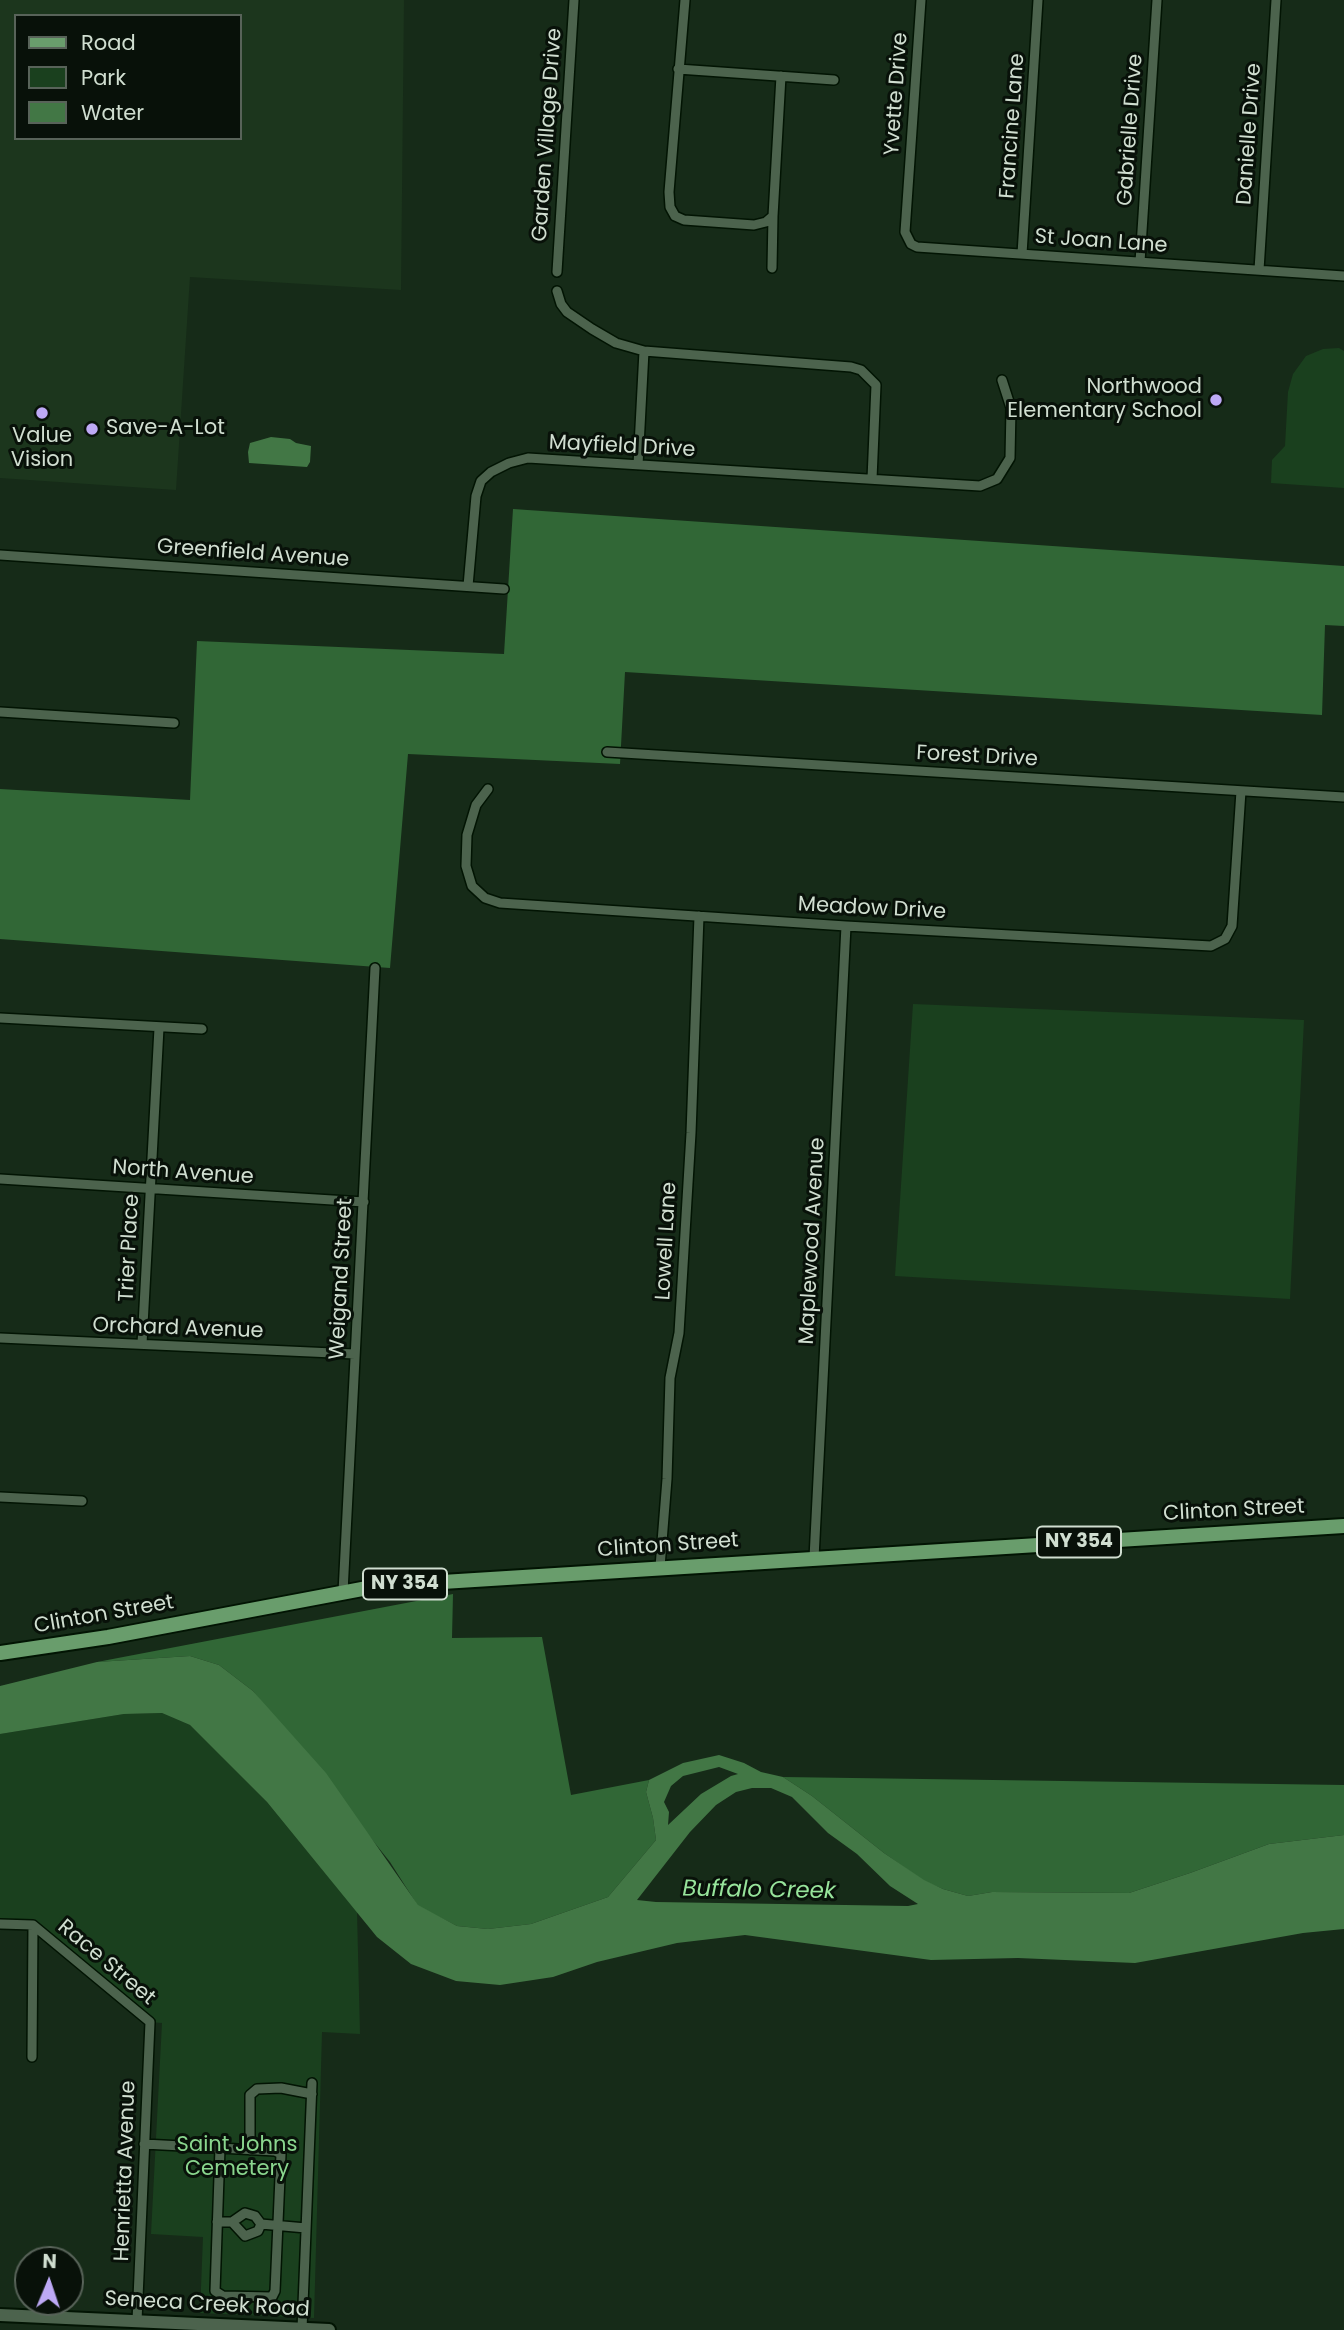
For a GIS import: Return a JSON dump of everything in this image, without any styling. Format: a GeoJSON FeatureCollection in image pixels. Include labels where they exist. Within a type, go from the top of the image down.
{"type":"FeatureCollection","features":[{"type":"Feature","properties":{"kind":"main road","name":"Clinton Street"},"geometry":{"type":"LineString","coordinates":[[0,1653],[107,1637],[388,1585],[1344,1526]]}},
{"type":"Feature","properties":{"kind":"street","name":"Garden Village Drive"},"geometry":{"type":"LineString","coordinates":[[556,272],[574,0]]}},
{"type":"Feature","properties":{"kind":"street"},"geometry":{"type":"LineString","coordinates":[[685,0],[670,207],[675,216],[684,220],[754,225],[766,222],[773,216]]}},
{"type":"Feature","properties":{"kind":"street","name":"Yvette Drive"},"geometry":{"type":"LineString","coordinates":[[908,191],[920,0]]}},
{"type":"Feature","properties":{"kind":"street","name":"Francine Lane"},"geometry":{"type":"LineString","coordinates":[[1022,254],[1038,0]]}},
{"type":"Feature","properties":{"kind":"street","name":"Gabrielle Drive"},"geometry":{"type":"LineString","coordinates":[[1140,262],[1157,0]]}},
{"type":"Feature","properties":{"kind":"street","name":"Danielle Drive"},"geometry":{"type":"LineString","coordinates":[[1259,270],[1276,0]]}},
{"type":"Feature","properties":{"kind":"street"},"geometry":{"type":"LineString","coordinates":[[678,69],[834,80]]}},
{"type":"Feature","properties":{"kind":"street"},"geometry":{"type":"LineString","coordinates":[[772,268],[781,76]]}},
{"type":"Feature","properties":{"kind":"street","name":"St Joan Lane"},"geometry":{"type":"LineString","coordinates":[[908,191],[905,232],[911,244],[916,247],[1344,276]]}},
{"type":"Feature","properties":{"kind":"street"},"geometry":{"type":"LineString","coordinates":[[557,291],[561,304],[568,312],[592,329],[616,343],[644,351],[851,367],[861,370],[876,385],[872,479]]}},
{"type":"Feature","properties":{"kind":"street"},"geometry":{"type":"LineString","coordinates":[[638,465],[644,351]]}},
{"type":"Feature","properties":{"kind":"street","name":"Mayfield Drive"},"geometry":{"type":"LineString","coordinates":[[468,586],[476,496],[481,481],[491,472],[509,463],[528,458],[979,486],[998,479],[1010,458],[1011,408],[1002,380]]}},
{"type":"Feature","properties":{"kind":"street","name":"Greenfield Avenue"},"geometry":{"type":"LineString","coordinates":[[0,555],[504,589]]}},
{"type":"Feature","properties":{"kind":"street"},"geometry":{"type":"LineString","coordinates":[[0,712],[174,723]]}},
{"type":"Feature","properties":{"kind":"street","name":"Forest Drive"},"geometry":{"type":"LineString","coordinates":[[607,752],[1344,797]]}},
{"type":"Feature","properties":{"kind":"street","name":"Meadow Drive"},"geometry":{"type":"LineString","coordinates":[[488,789],[476,805],[467,835],[466,866],[472,886],[485,898],[500,903],[1211,946],[1225,939],[1232,926],[1241,791]]}},
{"type":"Feature","properties":{"kind":"street","name":"Lowell Lane"},"geometry":{"type":"LineString","coordinates":[[660,1567],[670,1378],[679,1334],[691,1133],[699,916]]}},
{"type":"Feature","properties":{"kind":"street","name":"Maplewood Avenue"},"geometry":{"type":"LineString","coordinates":[[814,1558],[846,926]]}},
{"type":"Feature","properties":{"kind":"street","name":"Weigand Street"},"geometry":{"type":"LineString","coordinates":[[344,1592],[376,968]]}},
{"type":"Feature","properties":{"kind":"street"},"geometry":{"type":"LineString","coordinates":[[0,1018],[202,1030]]}},
{"type":"Feature","properties":{"kind":"street","name":"Trier Place"},"geometry":{"type":"LineString","coordinates":[[142,1344],[159,1028]]}},
{"type":"Feature","properties":{"kind":"street","name":"North Avenue"},"geometry":{"type":"LineString","coordinates":[[0,1178],[364,1202]]}},
{"type":"Feature","properties":{"kind":"street","name":"Orchard Avenue"},"geometry":{"type":"LineString","coordinates":[[0,1338],[355,1354]]}},
{"type":"Feature","properties":{"kind":"street"},"geometry":{"type":"LineString","coordinates":[[0,1497],[82,1501]]}},
{"type":"Feature","properties":{"kind":"street","name":"Race Street"},"geometry":{"type":"LineString","coordinates":[[0,1924],[33,1925],[150,2022]]}},
{"type":"Feature","properties":{"kind":"street"},"geometry":{"type":"LineString","coordinates":[[32,2057],[33,1925]]}},
{"type":"Feature","properties":{"kind":"street","name":"Henrietta Avenue"},"geometry":{"type":"LineString","coordinates":[[138,2321],[150,2022]]}},
{"type":"Feature","properties":{"kind":"street"},"geometry":{"type":"LineString","coordinates":[[302,2329],[312,2083]]}},
{"type":"Feature","properties":{"kind":"street"},"geometry":{"type":"LineString","coordinates":[[250,2150],[250,2095],[257,2089],[281,2088],[312,2094]]}},
{"type":"Feature","properties":{"kind":"street"},"geometry":{"type":"LineString","coordinates":[[144,2144],[220,2148],[250,2150],[275,2151],[281,2154],[275,2291],[272,2297],[223,2296],[215,2291],[220,2148]]}},
{"type":"Feature","properties":{"kind":"street"},"geometry":{"type":"LineString","coordinates":[[217,2222],[232,2222],[245,2213],[255,2216],[261,2224],[306,2228]]}},
{"type":"Feature","properties":{"kind":"street"},"geometry":{"type":"LineString","coordinates":[[232,2222],[245,2236],[258,2231],[261,2224]]}},
{"type":"Feature","properties":{"kind":"street","name":"Seneca Creek Road"},"geometry":{"type":"LineString","coordinates":[[0,2315],[329,2330]]}},
{"type":"Feature","properties":{"kind":"shaded area"},"geometry":{"type":"Polygon","coordinates":[[[0,0],[404,0],[401,290],[190,277],[176,490],[0,478],[0,0]]]}},
{"type":"Feature","properties":{"kind":"shaded area"},"geometry":{"type":"Polygon","coordinates":[[[513,509],[1344,566],[1344,626],[1325,625],[1322,715],[625,672],[620,764],[408,754],[390,968],[0,939],[0,789],[190,800],[197,641],[504,654],[513,509]]]}},
{"type":"Feature","properties":{"kind":"shaded area"},"geometry":{"type":"Polygon","coordinates":[[[453,1594],[452,1638],[542,1637],[571,1795],[649,1780],[646,1792],[656,1840],[608,1897],[531,1924],[488,1929],[457,1926],[418,1906],[390,1862],[253,1691],[219,1665],[190,1656],[97,1662],[453,1594]]]}},
{"type":"Feature","properties":{"kind":"shaded area"},"geometry":{"type":"Polygon","coordinates":[[[783,1777],[1344,1785],[1344,1835],[1269,1844],[1129,1893],[992,1892],[968,1896],[924,1881],[783,1777]]]}},
{"type":"Feature","properties":{"kind":"green space"},"geometry":{"type":"Polygon","coordinates":[[[1339,348],[1344,351],[1344,488],[1271,483],[1272,460],[1285,446],[1288,392],[1293,374],[1306,356],[1323,349],[1339,348]]]}},
{"type":"Feature","properties":{"kind":"green space"},"geometry":{"type":"Polygon","coordinates":[[[913,1004],[1304,1020],[1290,1299],[895,1276],[913,1004]]]}},
{"type":"Feature","properties":{"kind":"green space","name":"Saint Johns Cemetery"},"geometry":{"type":"Polygon","coordinates":[[[162,1713],[190,1725],[267,1802],[357,1912],[360,2034],[322,2032],[314,2318],[200,2313],[203,2237],[151,2234],[162,2023],[150,2022],[33,1925],[0,1924],[0,1734],[124,1714],[162,1713]]]}},
{"type":"Feature","properties":{"kind":"water"},"geometry":{"type":"Polygon","coordinates":[[[271,437],[290,439],[311,446],[307,467],[249,463],[250,443],[271,437]]]}},
{"type":"Feature","properties":{"kind":"water"},"geometry":{"type":"Polygon","coordinates":[[[190,1656],[219,1665],[253,1691],[326,1773],[418,1905],[457,1926],[488,1929],[531,1924],[608,1897],[656,1840],[646,1792],[649,1780],[683,1763],[719,1755],[761,1772],[783,1777],[924,1880],[968,1896],[992,1892],[1129,1893],[1269,1844],[1344,1835],[1344,1929],[1303,1933],[1135,1963],[1018,1958],[931,1960],[745,1935],[677,1943],[597,1962],[553,1977],[500,1985],[456,1981],[411,1964],[377,1937],[267,1802],[190,1725],[162,1713],[124,1714],[0,1734],[0,1686],[97,1662],[190,1656]],[[719,1767],[683,1776],[671,1786],[664,1802],[669,1812],[668,1825],[701,1794],[738,1774],[719,1767]],[[752,1788],[736,1792],[716,1805],[690,1832],[637,1900],[908,1906],[918,1904],[890,1886],[857,1854],[828,1833],[792,1797],[771,1788],[752,1788]]]}},
{"type":"Feature","properties":{"kind":"place","name":"Northwood Elementary School"},"geometry":{"type":"Point","coordinates":[1216,400]}},
{"type":"Feature","properties":{"kind":"place","name":"Value Vision"},"geometry":{"type":"Point","coordinates":[42,413]}},
{"type":"Feature","properties":{"kind":"place","name":"Save-A-Lot"},"geometry":{"type":"Point","coordinates":[92,429]}},
{"type":"Feature","properties":{"kind":"water label","name":"Buffalo Creek"},"geometry":{"type":"Point","coordinates":[759,1891]}}]}
